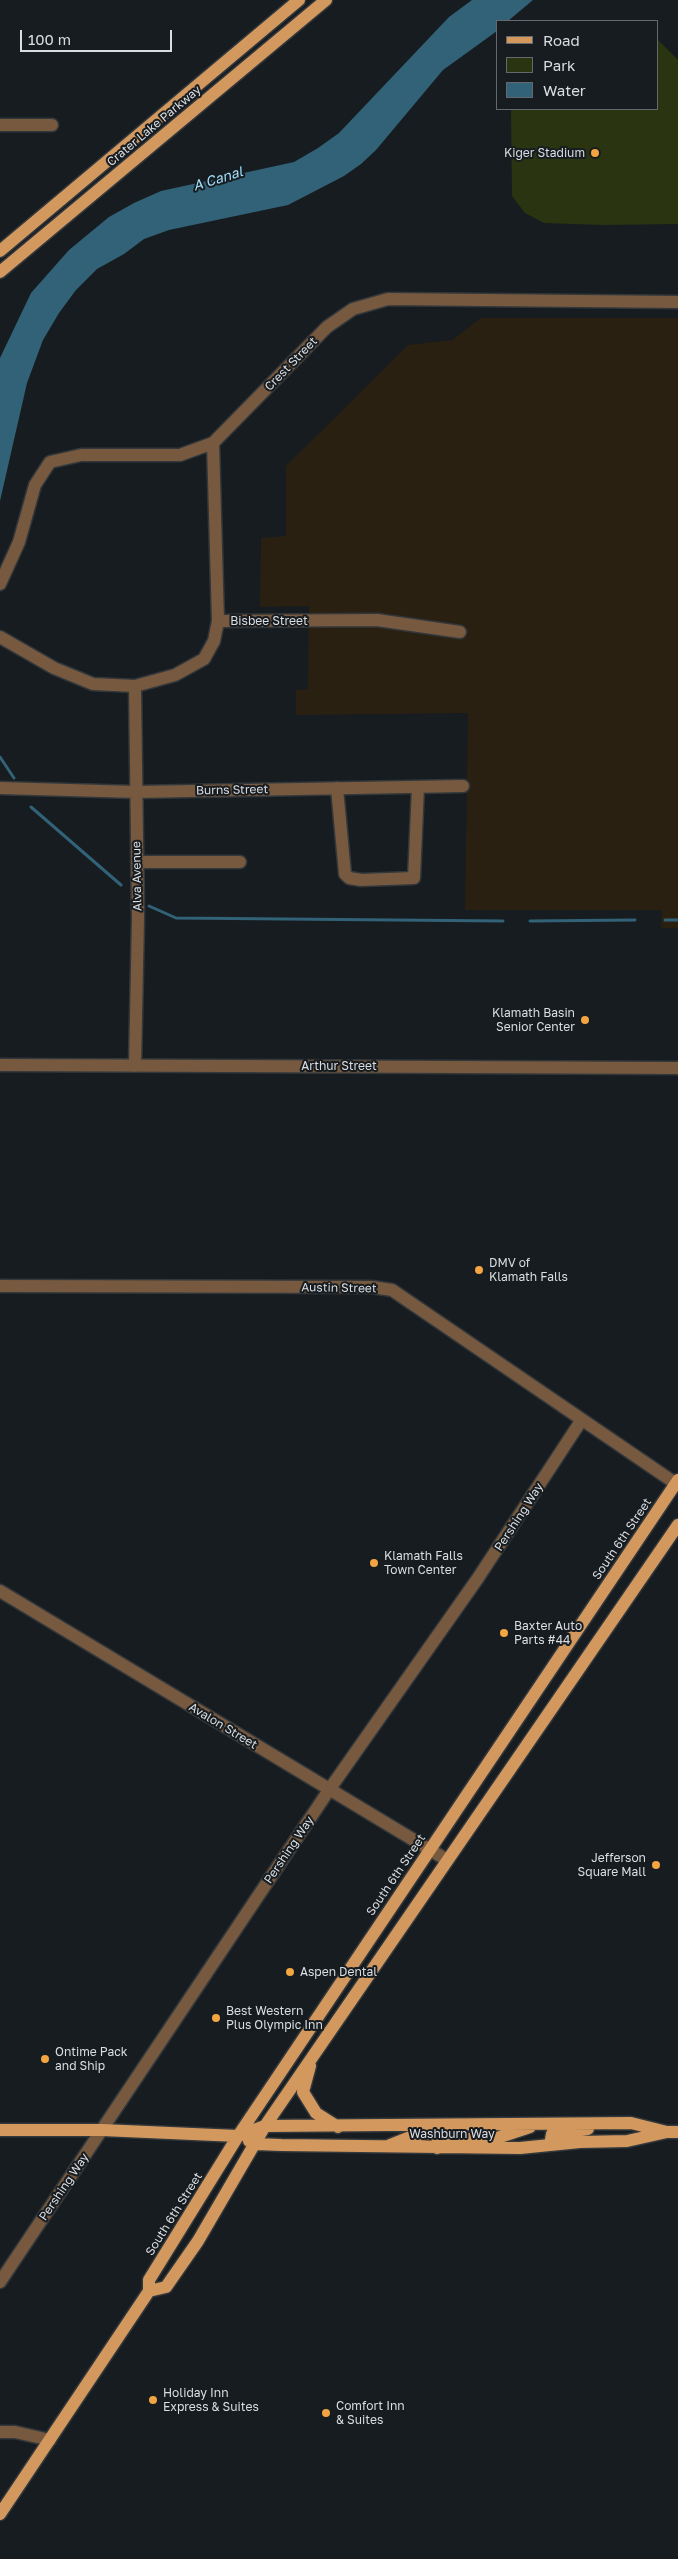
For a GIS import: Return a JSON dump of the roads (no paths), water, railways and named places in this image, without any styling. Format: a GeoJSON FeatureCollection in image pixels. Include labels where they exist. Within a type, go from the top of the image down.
{"type":"FeatureCollection","features":[{"type":"Feature","properties":{"kind":"main road","name":"Crater Lake Parkway"},"geometry":{"type":"LineString","coordinates":[[0,251],[299,0]]}},
{"type":"Feature","properties":{"kind":"main road","name":"Crater Lake Parkway"},"geometry":{"type":"LineString","coordinates":[[0,272],[326,0]]}},
{"type":"Feature","properties":{"kind":"main road","name":"South 6th Street"},"geometry":{"type":"LineString","coordinates":[[0,2514],[149,2291],[149,2280],[238,2136],[677,1483]]}},
{"type":"Feature","properties":{"kind":"main road"},"geometry":{"type":"LineString","coordinates":[[149,2291],[166,2287],[198,2241],[265,2126],[678,1526]]}},
{"type":"Feature","properties":{"kind":"main road"},"geometry":{"type":"LineString","coordinates":[[313,2056],[303,2092],[316,2113],[338,2127]]}},
{"type":"Feature","properties":{"kind":"main road"},"geometry":{"type":"LineString","coordinates":[[386,2147],[415,2135],[480,2133],[488,2130],[490,2123]]}},
{"type":"Feature","properties":{"kind":"main road","name":"Washburn Way"},"geometry":{"type":"LineString","coordinates":[[238,2136],[265,2126],[338,2127],[490,2123],[631,2123],[673,2132]]}},
{"type":"Feature","properties":{"kind":"main road"},"geometry":{"type":"LineString","coordinates":[[438,2148],[438,2139],[494,2139],[541,2123]]}},
{"type":"Feature","properties":{"kind":"main road"},"geometry":{"type":"LineString","coordinates":[[550,2145],[552,2134],[613,2123]]}},
{"type":"Feature","properties":{"kind":"main road","name":"Washburn Way"},"geometry":{"type":"LineString","coordinates":[[0,2130],[102,2130],[238,2136],[256,2144],[438,2148],[520,2148],[627,2141],[673,2132]]}},
{"type":"Feature","properties":{"kind":"street"},"geometry":{"type":"LineString","coordinates":[[0,126],[52,125]]}},
{"type":"Feature","properties":{"kind":"street","name":"Crest Street"},"geometry":{"type":"LineString","coordinates":[[0,584],[19,542],[35,485],[50,462],[81,455],[180,455],[213,443],[327,327],[352,309],[388,299],[678,302]]}},
{"type":"Feature","properties":{"kind":"street"},"geometry":{"type":"LineString","coordinates":[[213,443],[218,621]]}},
{"type":"Feature","properties":{"kind":"street","name":"Bisbee Street"},"geometry":{"type":"LineString","coordinates":[[0,637],[54,668],[93,684],[135,686],[175,676],[204,659],[214,641],[218,621],[377,620],[460,632]]}},
{"type":"Feature","properties":{"kind":"street","name":"Alva Avenue"},"geometry":{"type":"LineString","coordinates":[[135,686],[137,862],[135,1066]]}},
{"type":"Feature","properties":{"kind":"street","name":"Burns Street"},"geometry":{"type":"LineString","coordinates":[[0,788],[136,792],[463,786]]}},
{"type":"Feature","properties":{"kind":"street"},"geometry":{"type":"LineString","coordinates":[[337,788],[345,874],[349,878],[361,880],[414,878],[418,787]]}},
{"type":"Feature","properties":{"kind":"street"},"geometry":{"type":"LineString","coordinates":[[137,862],[240,862]]}},
{"type":"Feature","properties":{"kind":"street","name":"Arthur Street"},"geometry":{"type":"LineString","coordinates":[[0,1065],[678,1068]]}},
{"type":"Feature","properties":{"kind":"street","name":"Austin Street"},"geometry":{"type":"LineString","coordinates":[[0,1286],[372,1287],[392,1290],[581,1421],[677,1483]]}},
{"type":"Feature","properties":{"kind":"street","name":"Pershing Way"},"geometry":{"type":"LineString","coordinates":[[0,2282],[329,1790],[478,1578],[581,1421]]}},
{"type":"Feature","properties":{"kind":"street","name":"Avalon Street"},"geometry":{"type":"LineString","coordinates":[[0,1591],[448,1860]]}},
{"type":"Feature","properties":{"kind":"street"},"geometry":{"type":"LineString","coordinates":[[0,2432],[15,2432],[50,2440]]}},
{"type":"Feature","properties":{"kind":"water","name":"A Canal"},"geometry":{"type":"Polygon","coordinates":[[[472,0],[533,0],[509,20],[496,20],[496,32],[443,70],[376,150],[344,176],[288,205],[169,230],[144,239],[124,254],[97,269],[76,290],[59,313],[43,340],[27,383],[0,501],[0,358],[31,293],[69,250],[109,217],[161,191],[294,162],[318,148],[339,133],[449,17],[472,0]]]}},
{"type":"Feature","properties":{"kind":"waterway"},"geometry":{"type":"LineString","coordinates":[[0,757],[14,778]]}},
{"type":"Feature","properties":{"kind":"waterway"},"geometry":{"type":"LineString","coordinates":[[31,807],[121,885]]}},
{"type":"Feature","properties":{"kind":"waterway"},"geometry":{"type":"LineString","coordinates":[[149,906],[176,918],[503,921]]}},
{"type":"Feature","properties":{"kind":"waterway"},"geometry":{"type":"LineString","coordinates":[[530,921],[635,920]]}},
{"type":"Feature","properties":{"kind":"waterway"},"geometry":{"type":"LineString","coordinates":[[665,920],[678,920]]}},
{"type":"Feature","properties":{"kind":"place","name":"Kiger Stadium"},"geometry":{"type":"Point","coordinates":[595,153]}},
{"type":"Feature","properties":{"kind":"place","name":"Klamath Basin Senior Center"},"geometry":{"type":"Point","coordinates":[585,1020]}},
{"type":"Feature","properties":{"kind":"place","name":"DMV of Klamath Falls"},"geometry":{"type":"Point","coordinates":[479,1270]}},
{"type":"Feature","properties":{"kind":"place","name":"Klamath Falls Town Center"},"geometry":{"type":"Point","coordinates":[374,1563]}},
{"type":"Feature","properties":{"kind":"place","name":"Baxter Auto Parts #44"},"geometry":{"type":"Point","coordinates":[504,1633]}},
{"type":"Feature","properties":{"kind":"place","name":"Jefferson Square Mall"},"geometry":{"type":"Point","coordinates":[656,1865]}},
{"type":"Feature","properties":{"kind":"place","name":"Aspen Dental"},"geometry":{"type":"Point","coordinates":[290,1972]}},
{"type":"Feature","properties":{"kind":"place","name":"Best Western Plus Olympic Inn"},"geometry":{"type":"Point","coordinates":[216,2018]}},
{"type":"Feature","properties":{"kind":"place","name":"Ontime Pack and Ship"},"geometry":{"type":"Point","coordinates":[45,2059]}},
{"type":"Feature","properties":{"kind":"place","name":"Holiday Inn Express & Suites"},"geometry":{"type":"Point","coordinates":[153,2400]}},
{"type":"Feature","properties":{"kind":"place","name":"Comfort Inn & Suites"},"geometry":{"type":"Point","coordinates":[326,2413]}}]}
